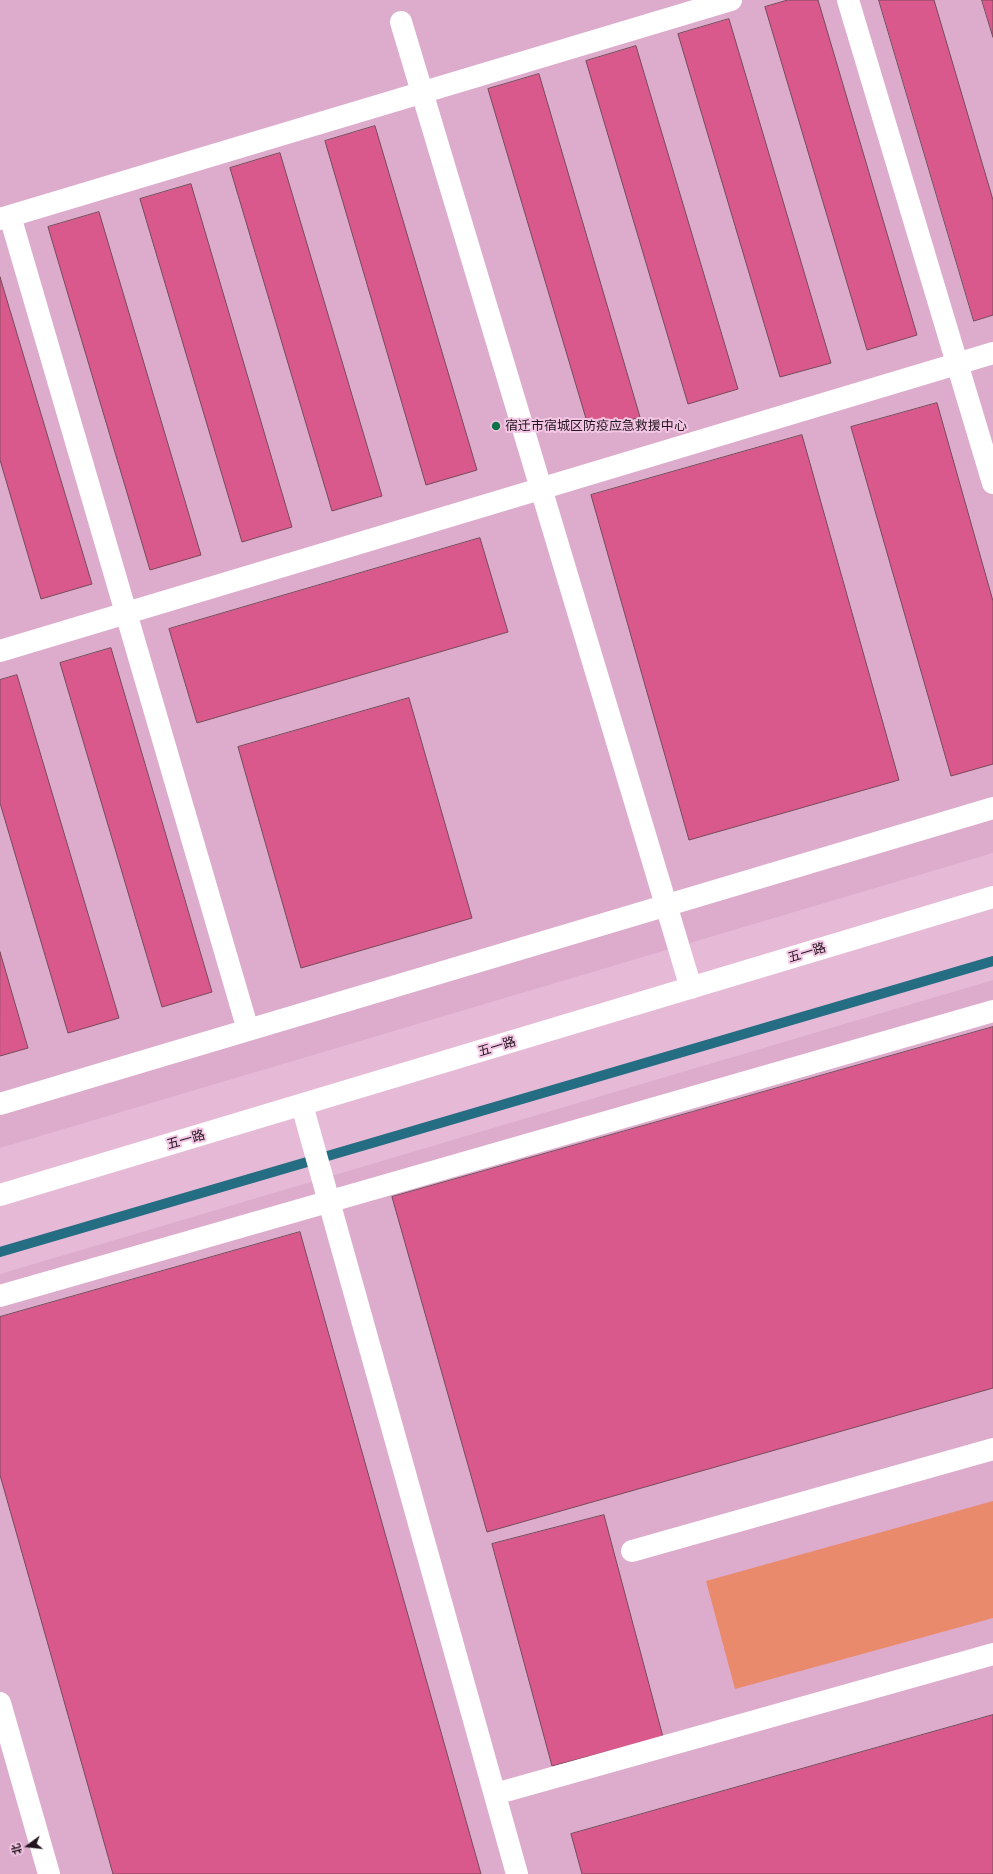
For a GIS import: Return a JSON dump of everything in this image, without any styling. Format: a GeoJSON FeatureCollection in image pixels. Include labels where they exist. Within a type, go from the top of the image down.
{"type":"FeatureCollection","features":[{"type":"Feature","properties":{"kind":"street"},"geometry":{"type":"LineString","coordinates":[[248,1030],[126,613],[5,217],[731,0]]}},
{"type":"Feature","properties":{"kind":"street"},"geometry":{"type":"LineString","coordinates":[[848,0],[993,483]]}},
{"type":"Feature","properties":{"kind":"street"},"geometry":{"type":"LineString","coordinates":[[401,22],[691,988]]}},
{"type":"Feature","properties":{"kind":"street"},"geometry":{"type":"LineString","coordinates":[[0,651],[993,353]]}},
{"type":"Feature","properties":{"kind":"street"},"geometry":{"type":"LineString","coordinates":[[0,1104],[993,808]]}},
{"type":"Feature","properties":{"kind":"street","name":"五一路"},"geometry":{"type":"LineString","coordinates":[[0,1195],[993,897]]}},
{"type":"Feature","properties":{"kind":"street"},"geometry":{"type":"LineString","coordinates":[[0,1296],[993,1011]]}},
{"type":"Feature","properties":{"kind":"street"},"geometry":{"type":"LineString","coordinates":[[302,1105],[517,1874]]}},
{"type":"Feature","properties":{"kind":"street"},"geometry":{"type":"LineString","coordinates":[[632,1551],[993,1449]]}},
{"type":"Feature","properties":{"kind":"street"},"geometry":{"type":"LineString","coordinates":[[494,1794],[993,1654]]}},
{"type":"Feature","properties":{"kind":"street"},"geometry":{"type":"LineString","coordinates":[[0,1703],[49,1874]]}},
{"type":"Feature","properties":{"kind":"shaded area","name":"宿迁市宿城区防疫应急救援中心"},"geometry":{"type":"Polygon","coordinates":[[[0,0],[993,0],[993,853],[0,1148],[0,0]]]}},
{"type":"Feature","properties":{"kind":"shaded area"},"geometry":{"type":"Polygon","coordinates":[[[993,980],[993,1874],[0,1874],[0,1274],[993,980]]]}},
{"type":"Feature","properties":{"kind":"shaded area"},"geometry":{"type":"Polygon","coordinates":[[[993,1501],[993,1618],[735,1689],[706,1581],[993,1501]]]}},
{"type":"Feature","properties":{"kind":"building"},"geometry":{"type":"Polygon","coordinates":[[[788,0],[818,0],[917,335],[867,350],[765,7],[788,0]]]}},
{"type":"Feature","properties":{"kind":"building"},"geometry":{"type":"Polygon","coordinates":[[[879,0],[934,0],[993,200],[993,315],[974,321],[879,0]]]}},
{"type":"Feature","properties":{"kind":"building"},"geometry":{"type":"Polygon","coordinates":[[[982,0],[993,0],[993,37],[982,0]]]}},
{"type":"Feature","properties":{"kind":"building"},"geometry":{"type":"Polygon","coordinates":[[[729,19],[831,363],[780,377],[678,34],[729,19]]]}},
{"type":"Feature","properties":{"kind":"building"},"geometry":{"type":"Polygon","coordinates":[[[636,46],[738,389],[688,404],[586,61],[636,46]]]}},
{"type":"Feature","properties":{"kind":"building"},"geometry":{"type":"Polygon","coordinates":[[[539,74],[640,417],[590,432],[488,89],[539,74]]]}},
{"type":"Feature","properties":{"kind":"building"},"geometry":{"type":"Polygon","coordinates":[[[375,126],[477,470],[426,485],[325,141],[375,126]]]}},
{"type":"Feature","properties":{"kind":"building"},"geometry":{"type":"Polygon","coordinates":[[[280,153],[382,496],[332,511],[230,168],[280,153]]]}},
{"type":"Feature","properties":{"kind":"building"},"geometry":{"type":"Polygon","coordinates":[[[191,184],[292,527],[242,542],[140,199],[191,184]]]}},
{"type":"Feature","properties":{"kind":"building"},"geometry":{"type":"Polygon","coordinates":[[[99,212],[201,555],[150,570],[48,227],[99,212]]]}},
{"type":"Feature","properties":{"kind":"building"},"geometry":{"type":"Polygon","coordinates":[[[0,277],[92,584],[41,599],[0,460],[0,277]]]}},
{"type":"Feature","properties":{"kind":"building"},"geometry":{"type":"Polygon","coordinates":[[[937,403],[993,601],[993,764],[951,776],[851,427],[937,403]]]}},
{"type":"Feature","properties":{"kind":"building"},"geometry":{"type":"Polygon","coordinates":[[[802,435],[899,780],[689,840],[591,495],[802,435]]]}},
{"type":"Feature","properties":{"kind":"building"},"geometry":{"type":"Polygon","coordinates":[[[480,538],[508,632],[197,723],[169,629],[480,538]]]}},
{"type":"Feature","properties":{"kind":"building"},"geometry":{"type":"Polygon","coordinates":[[[111,648],[212,992],[162,1007],[60,663],[111,648]]]}},
{"type":"Feature","properties":{"kind":"building"},"geometry":{"type":"Polygon","coordinates":[[[17,675],[119,1018],[68,1033],[0,803],[0,680],[17,675]]]}},
{"type":"Feature","properties":{"kind":"building"},"geometry":{"type":"Polygon","coordinates":[[[409,698],[472,918],[301,968],[238,747],[409,698]]]}},
{"type":"Feature","properties":{"kind":"building"},"geometry":{"type":"Polygon","coordinates":[[[0,952],[28,1048],[0,1056],[0,952]]]}},
{"type":"Feature","properties":{"kind":"building"},"geometry":{"type":"Polygon","coordinates":[[[993,1027],[993,1388],[487,1532],[392,1197],[993,1027]]]}},
{"type":"Feature","properties":{"kind":"building"},"geometry":{"type":"Polygon","coordinates":[[[300,1232],[481,1874],[113,1874],[0,1475],[0,1317],[300,1232]]]}},
{"type":"Feature","properties":{"kind":"building"},"geometry":{"type":"Polygon","coordinates":[[[604,1515],[663,1737],[552,1766],[492,1544],[604,1515]]]}},
{"type":"Feature","properties":{"kind":"building"},"geometry":{"type":"Polygon","coordinates":[[[993,1715],[993,1874],[582,1874],[571,1834],[993,1715]]]}},
{"type":"Feature","properties":{"kind":"waterway"},"geometry":{"type":"LineString","coordinates":[[0,1252],[993,961]]}},
{"type":"Feature","properties":{"kind":"place","name":"宿迁市宿城区防疫应急救援中心"},"geometry":{"type":"Point","coordinates":[496,426]}}]}
